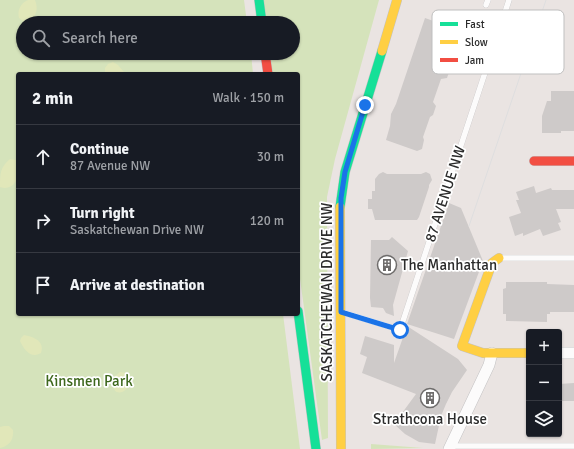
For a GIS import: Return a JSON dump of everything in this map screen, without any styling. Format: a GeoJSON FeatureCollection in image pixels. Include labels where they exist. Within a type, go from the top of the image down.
{"type":"FeatureCollection","features":[{"type":"Feature","properties":{"kind":"main road"},"geometry":{"type":"LineString","coordinates":[[259,0],[261,16]]}},
{"type":"Feature","properties":{"kind":"main road","name":"SASKATCHEWAN DRIVE NW"},"geometry":{"type":"LineString","coordinates":[[340,449],[340,213],[342,186],[397,0]]}},
{"type":"Feature","properties":{"kind":"main road"},"geometry":{"type":"LineString","coordinates":[[266,60],[268,72]]}},
{"type":"Feature","properties":{"kind":"main road"},"geometry":{"type":"LineString","coordinates":[[534,161],[574,161]]}},
{"type":"Feature","properties":{"kind":"main road"},"geometry":{"type":"LineString","coordinates":[[499,258],[492,263],[462,346],[483,353],[526,353]]}},
{"type":"Feature","properties":{"kind":"main road"},"geometry":{"type":"LineString","coordinates":[[299,316],[316,449]]}},
{"type":"Feature","properties":{"kind":"street"},"geometry":{"type":"LineString","coordinates":[[449,448],[488,365],[492,353]]}},
{"type":"Feature","properties":{"kind":"street"},"geometry":{"type":"LineString","coordinates":[[562,353],[574,353]]}},
{"type":"Feature","properties":{"kind":"lane","name":"87 AVENUE NW"},"geometry":{"type":"LineString","coordinates":[[506,10],[509,0]]}},
{"type":"Feature","properties":{"kind":"lane","name":"87 AVENUE NW"},"geometry":{"type":"LineString","coordinates":[[341,312],[400,330],[485,74]]}},
{"type":"Feature","properties":{"kind":"lane"},"geometry":{"type":"LineString","coordinates":[[499,258],[574,258]]}},
{"type":"Feature","properties":{"kind":"lane"},"geometry":{"type":"LineString","coordinates":[[449,448],[574,446]]}},
{"type":"Feature","properties":{"kind":"green space","name":"Kinsmen Park"},"geometry":{"type":"Polygon","coordinates":[[[0,0],[244,0],[246,16],[16,16],[16,60],[252,60],[253,72],[16,72],[16,316],[283,316],[300,449],[0,449],[0,0]]]}},
{"type":"Feature","properties":{"kind":"green space"},"geometry":{"type":"Polygon","coordinates":[[[35,0],[36,10],[34,16],[19,16],[19,10],[26,1],[35,0]]]}},
{"type":"Feature","properties":{"kind":"green space"},"geometry":{"type":"Polygon","coordinates":[[[262,0],[379,0],[335,159],[327,197],[328,438],[322,440],[300,279],[300,72],[272,72],[270,60],[300,60],[300,16],[264,16],[262,0]]]}},
{"type":"Feature","properties":{"kind":"green space"},"geometry":{"type":"Polygon","coordinates":[[[113,62],[124,72],[105,72],[105,68],[108,64],[113,62]]]}},
{"type":"Feature","properties":{"kind":"green space"},"geometry":{"type":"Polygon","coordinates":[[[10,159],[16,160],[16,181],[10,187],[5,188],[0,187],[1,171],[10,159]]]}},
{"type":"Feature","properties":{"kind":"green space"},"geometry":{"type":"Polygon","coordinates":[[[24,335],[38,340],[42,349],[41,353],[34,355],[28,353],[20,341],[24,335]]]}},
{"type":"Feature","properties":{"kind":"green space"},"geometry":{"type":"Polygon","coordinates":[[[120,372],[126,373],[129,379],[129,385],[122,392],[118,392],[115,390],[113,385],[114,377],[120,372]]]}},
{"type":"Feature","properties":{"kind":"green space"},"geometry":{"type":"Polygon","coordinates":[[[9,426],[13,430],[13,437],[6,446],[0,448],[0,427],[9,426]]]}},
{"type":"Feature","properties":{"kind":"green space"},"geometry":{"type":"Polygon","coordinates":[[[371,444],[423,448],[371,449],[371,444]]]}},
{"type":"Feature","properties":{"kind":"building"},"geometry":{"type":"Polygon","coordinates":[[[425,18],[432,20],[432,74],[448,74],[447,78],[441,79],[433,102],[436,106],[433,115],[430,117],[423,137],[424,140],[422,149],[417,151],[386,140],[390,126],[391,114],[396,104],[425,18]]]}},
{"type":"Feature","properties":{"kind":"building"},"geometry":{"type":"Polygon","coordinates":[[[551,91],[574,91],[574,131],[542,133],[542,116],[547,101],[551,101],[551,91]]]}},
{"type":"Feature","properties":{"kind":"building"},"geometry":{"type":"Polygon","coordinates":[[[383,172],[387,174],[421,174],[426,172],[430,174],[432,180],[417,220],[375,220],[372,209],[368,209],[368,199],[372,199],[372,191],[375,191],[375,179],[383,172]]]}},
{"type":"Feature","properties":{"kind":"building"},"geometry":{"type":"Polygon","coordinates":[[[534,186],[536,193],[551,188],[552,190],[574,190],[574,209],[556,209],[561,222],[558,223],[561,230],[543,236],[540,229],[523,236],[523,233],[515,236],[509,217],[521,213],[516,200],[519,200],[516,192],[534,186]]]}},
{"type":"Feature","properties":{"kind":"building"},"geometry":{"type":"Polygon","coordinates":[[[449,203],[461,208],[483,261],[454,339],[407,324],[449,203]]]}},
{"type":"Feature","properties":{"kind":"building","name":"The Manhattan"},"geometry":{"type":"Polygon","coordinates":[[[392,237],[408,251],[393,305],[394,316],[386,313],[383,308],[371,307],[370,298],[371,240],[389,240],[392,237]]]}},
{"type":"Feature","properties":{"kind":"building"},"geometry":{"type":"Polygon","coordinates":[[[506,282],[547,282],[547,284],[574,285],[574,312],[550,312],[550,314],[547,314],[547,322],[506,321],[506,314],[503,314],[503,289],[506,288],[506,282]]]}},
{"type":"Feature","properties":{"kind":"building"},"geometry":{"type":"Polygon","coordinates":[[[407,326],[458,359],[467,370],[452,392],[446,404],[441,416],[435,444],[419,442],[405,434],[394,424],[416,394],[362,373],[367,357],[360,354],[365,336],[394,345],[394,363],[407,326]]]}},
{"type":"Feature","properties":{"kind":"building"},"geometry":{"type":"Polygon","coordinates":[[[574,383],[574,401],[562,401],[562,384],[574,383]]]}},
{"type":"Feature","properties":{"kind":"tram line"},"geometry":{"type":"LineString","coordinates":[[543,10],[546,0]]}},
{"type":"Feature","properties":{"kind":"tram line"},"geometry":{"type":"LineString","coordinates":[[469,226],[521,74]]}},
{"type":"Feature","properties":{"kind":"traffic: fast"},"geometry":{"type":"LineString","coordinates":[[259,0],[261,16]]}},
{"type":"Feature","properties":{"kind":"traffic: fast"},"geometry":{"type":"LineString","coordinates":[[340,207],[345,172],[382,51]]}},
{"type":"Feature","properties":{"kind":"traffic: fast"},"geometry":{"type":"LineString","coordinates":[[299,316],[316,449]]}},
{"type":"Feature","properties":{"kind":"traffic: slow"},"geometry":{"type":"LineString","coordinates":[[382,51],[397,0]]}},
{"type":"Feature","properties":{"kind":"traffic: slow"},"geometry":{"type":"LineString","coordinates":[[340,207],[341,449]]}},
{"type":"Feature","properties":{"kind":"traffic: slow"},"geometry":{"type":"LineString","coordinates":[[499,258],[492,263],[462,346],[483,353],[526,353]]}},
{"type":"Feature","properties":{"kind":"traffic: jam"},"geometry":{"type":"LineString","coordinates":[[266,60],[268,72]]}},
{"type":"Feature","properties":{"kind":"traffic: jam"},"geometry":{"type":"LineString","coordinates":[[534,161],[574,161]]}},
{"type":"Feature","properties":{"kind":"place","name":"The Manhattan"},"geometry":{"type":"Point","coordinates":[387,265]}},
{"type":"Feature","properties":{"kind":"place","name":"Strathcona House"},"geometry":{"type":"Point","coordinates":[430,398]}},
{"type":"Feature","properties":{"kind":"route"},"geometry":{"type":"LineString","coordinates":[[365,105],[342,186],[340,213],[341,312],[400,330]]}}]}
